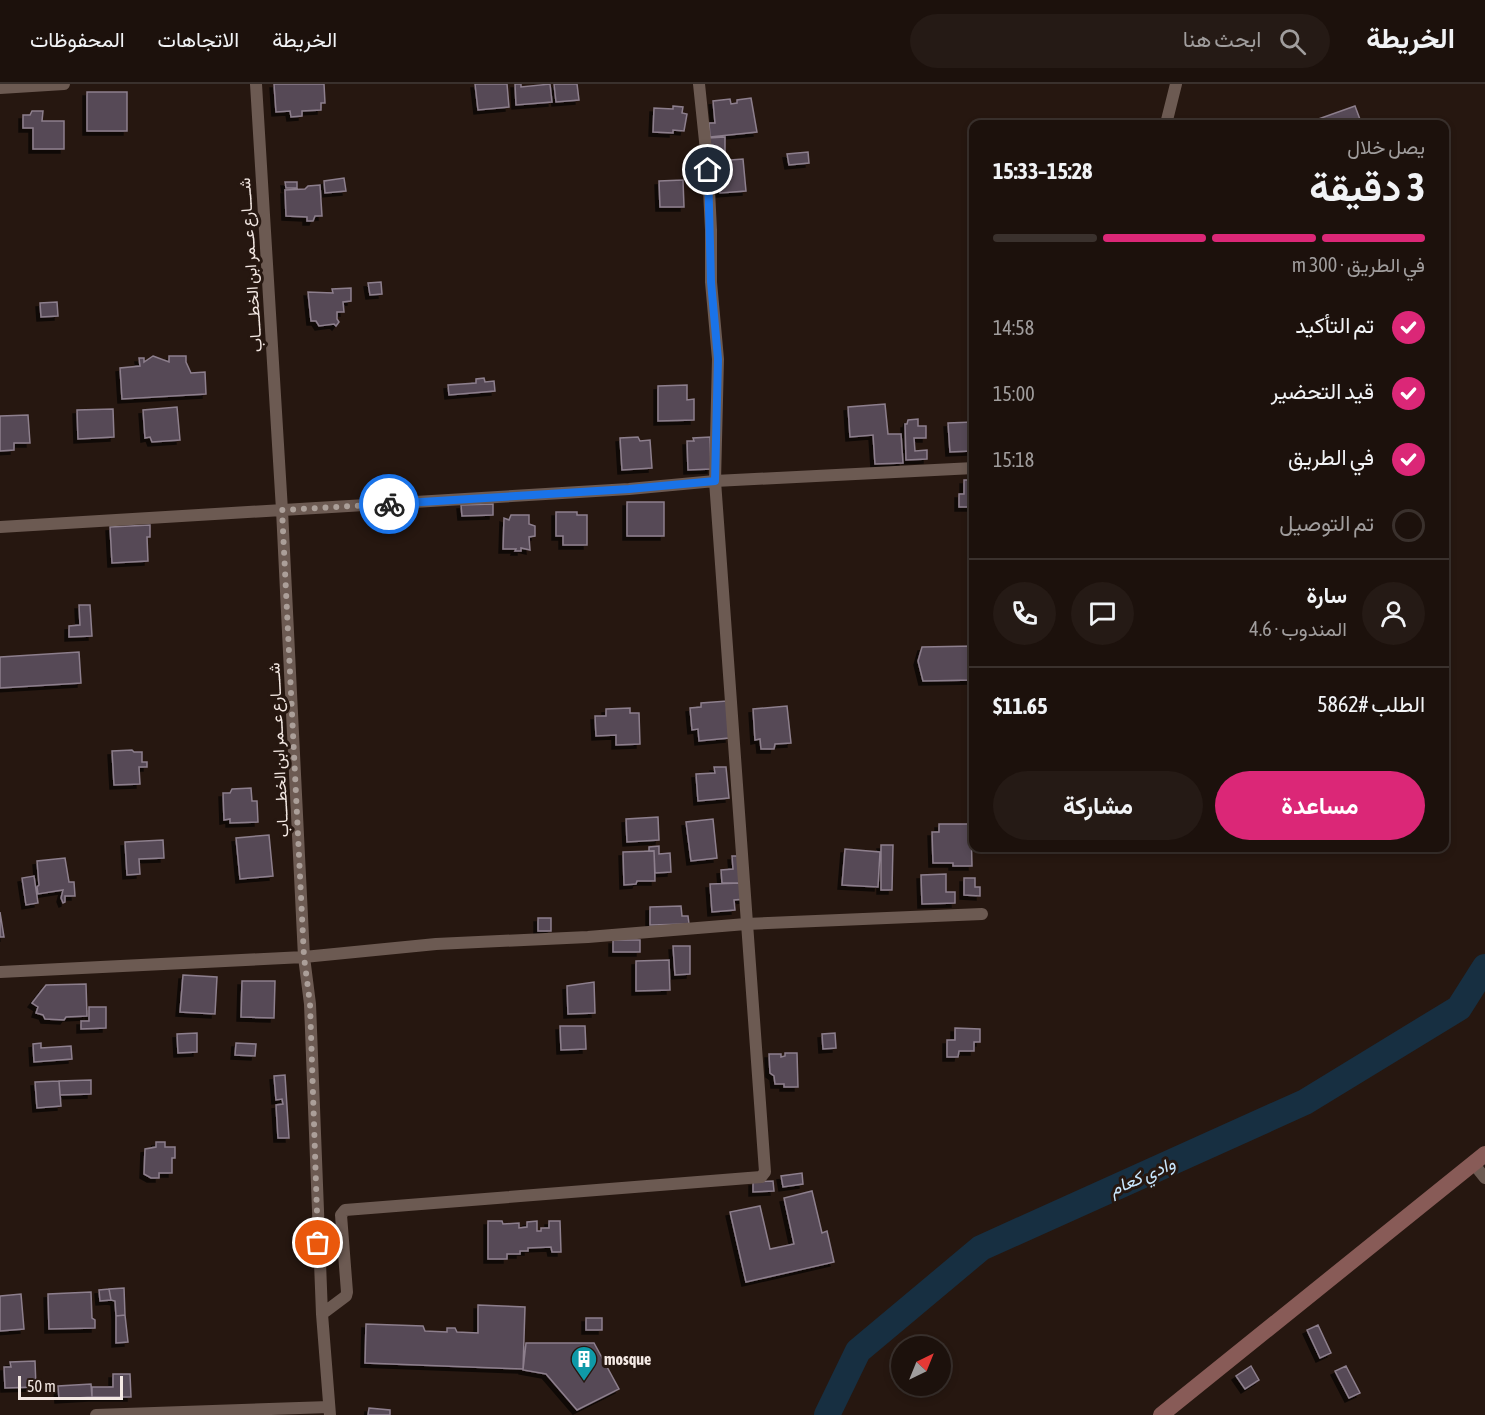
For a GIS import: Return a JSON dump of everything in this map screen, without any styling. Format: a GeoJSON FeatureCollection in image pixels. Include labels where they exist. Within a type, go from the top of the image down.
{"type":"FeatureCollection","features":[{"type":"Feature","properties":{"kind":"street"},"geometry":{"type":"LineString","coordinates":[[0,88],[64,84]]}},
{"type":"Feature","properties":{"kind":"street","name":"شــــارع عــمر ابن الخطــــاب"},"geometry":{"type":"LineString","coordinates":[[256,84],[282,510],[304,957],[310,1004],[322,1314],[329,1411]]}},
{"type":"Feature","properties":{"kind":"street"},"geometry":{"type":"LineString","coordinates":[[322,1314],[346,1296],[347,1292],[341,1215],[345,1210],[750,1178],[764,1175],[715,481],[718,359],[711,282],[708,170],[699,84]]}},
{"type":"Feature","properties":{"kind":"street"},"geometry":{"type":"LineString","coordinates":[[1167,120],[1176,84]]}},
{"type":"Feature","properties":{"kind":"street"},"geometry":{"type":"LineString","coordinates":[[0,527],[629,489],[715,481],[969,468]]}},
{"type":"Feature","properties":{"kind":"street"},"geometry":{"type":"LineString","coordinates":[[0,972],[304,957],[436,944],[588,937],[746,924],[982,914]]}},
{"type":"Feature","properties":{"kind":"street"},"geometry":{"type":"LineString","coordinates":[[1161,1415],[1479,1159],[1485,1178]]}},
{"type":"Feature","properties":{"kind":"street"},"geometry":{"type":"LineString","coordinates":[[96,1415],[329,1411]]}},
{"type":"Feature","properties":{"kind":"building"},"geometry":{"type":"Polygon","coordinates":[[[274,84],[324,84],[325,103],[321,103],[321,110],[302,111],[302,116],[291,117],[290,111],[276,112],[274,84]]]}},
{"type":"Feature","properties":{"kind":"building"},"geometry":{"type":"Polygon","coordinates":[[[475,84],[507,84],[509,107],[478,110],[475,84]]]}},
{"type":"Feature","properties":{"kind":"building"},"geometry":{"type":"Polygon","coordinates":[[[515,84],[521,84],[521,87],[550,84],[552,102],[516,105],[515,84]]]}},
{"type":"Feature","properties":{"kind":"building"},"geometry":{"type":"Polygon","coordinates":[[[554,84],[577,84],[579,100],[556,102],[554,84]]]}},
{"type":"Feature","properties":{"kind":"building"},"geometry":{"type":"Polygon","coordinates":[[[87,92],[127,92],[127,131],[87,131],[87,92]]]}},
{"type":"Feature","properties":{"kind":"building"},"geometry":{"type":"Polygon","coordinates":[[[751,98],[757,132],[710,137],[709,123],[715,123],[713,101],[730,99],[731,104],[737,103],[737,100],[751,98]]]}},
{"type":"Feature","properties":{"kind":"building"},"geometry":{"type":"Polygon","coordinates":[[[673,106],[683,107],[682,113],[687,114],[684,131],[653,132],[654,108],[673,109],[673,106]]]}},
{"type":"Feature","properties":{"kind":"building"},"geometry":{"type":"Polygon","coordinates":[[[1355,106],[1360,120],[1315,120],[1355,106]]]}},
{"type":"Feature","properties":{"kind":"building"},"geometry":{"type":"Polygon","coordinates":[[[32,111],[43,111],[42,121],[64,121],[64,149],[33,149],[33,128],[23,128],[23,115],[30,115],[32,111]]]}},
{"type":"Feature","properties":{"kind":"building"},"geometry":{"type":"Polygon","coordinates":[[[725,137],[725,157],[712,157],[708,138],[725,137]]]}},
{"type":"Feature","properties":{"kind":"building"},"geometry":{"type":"Polygon","coordinates":[[[808,152],[809,163],[789,165],[787,154],[808,152]]]}},
{"type":"Feature","properties":{"kind":"building"},"geometry":{"type":"Polygon","coordinates":[[[743,159],[746,191],[720,193],[717,161],[743,159]]]}},
{"type":"Feature","properties":{"kind":"building"},"geometry":{"type":"Polygon","coordinates":[[[344,178],[346,191],[325,193],[324,181],[344,178]]]}},
{"type":"Feature","properties":{"kind":"building"},"geometry":{"type":"Polygon","coordinates":[[[683,180],[684,207],[660,207],[659,181],[683,180]]]}},
{"type":"Feature","properties":{"kind":"building"},"geometry":{"type":"Polygon","coordinates":[[[285,182],[297,182],[297,188],[286,188],[285,182]]]}},
{"type":"Feature","properties":{"kind":"building"},"geometry":{"type":"Polygon","coordinates":[[[320,185],[322,216],[315,216],[313,221],[307,221],[307,217],[286,216],[285,190],[305,189],[308,186],[320,185]]]}},
{"type":"Feature","properties":{"kind":"building"},"geometry":{"type":"Polygon","coordinates":[[[381,282],[382,294],[370,295],[368,283],[381,282]]]}},
{"type":"Feature","properties":{"kind":"building"},"geometry":{"type":"Polygon","coordinates":[[[351,288],[351,301],[343,302],[344,312],[337,312],[339,322],[336,326],[334,324],[319,326],[316,321],[311,321],[308,292],[333,293],[332,289],[351,288]]]}},
{"type":"Feature","properties":{"kind":"building"},"geometry":{"type":"Polygon","coordinates":[[[57,302],[58,316],[41,317],[40,303],[57,302]]]}},
{"type":"Feature","properties":{"kind":"building"},"geometry":{"type":"Polygon","coordinates":[[[153,356],[169,362],[169,356],[186,356],[191,373],[205,372],[206,394],[122,399],[120,368],[140,366],[139,358],[144,358],[144,362],[153,356]]]}},
{"type":"Feature","properties":{"kind":"building"},"geometry":{"type":"Polygon","coordinates":[[[484,378],[485,382],[494,381],[495,391],[449,395],[448,385],[476,383],[476,379],[484,378]]]}},
{"type":"Feature","properties":{"kind":"building"},"geometry":{"type":"Polygon","coordinates":[[[687,385],[687,400],[694,399],[694,420],[658,421],[658,386],[687,385]]]}},
{"type":"Feature","properties":{"kind":"building"},"geometry":{"type":"Polygon","coordinates":[[[885,404],[888,434],[901,434],[903,463],[875,464],[873,435],[850,437],[848,407],[885,404]]]}},
{"type":"Feature","properties":{"kind":"building"},"geometry":{"type":"Polygon","coordinates":[[[177,407],[180,440],[152,442],[150,437],[145,438],[143,410],[177,407]]]}},
{"type":"Feature","properties":{"kind":"building"},"geometry":{"type":"Polygon","coordinates":[[[113,409],[114,437],[78,439],[77,410],[113,409]]]}},
{"type":"Feature","properties":{"kind":"building"},"geometry":{"type":"Polygon","coordinates":[[[28,415],[30,443],[14,443],[14,450],[0,451],[0,416],[28,415]]]}},
{"type":"Feature","properties":{"kind":"building"},"geometry":{"type":"Polygon","coordinates":[[[918,419],[918,426],[926,426],[926,438],[914,438],[915,451],[927,450],[927,459],[906,460],[905,424],[908,420],[918,419]]]}},
{"type":"Feature","properties":{"kind":"building"},"geometry":{"type":"Polygon","coordinates":[[[969,422],[969,451],[950,452],[948,423],[969,422]]]}},
{"type":"Feature","properties":{"kind":"building"},"geometry":{"type":"Polygon","coordinates":[[[638,437],[640,441],[650,440],[652,468],[622,470],[620,438],[638,437]]]}},
{"type":"Feature","properties":{"kind":"building"},"geometry":{"type":"Polygon","coordinates":[[[710,437],[711,469],[688,470],[687,441],[694,441],[693,438],[710,437]]]}},
{"type":"Feature","properties":{"kind":"building"},"geometry":{"type":"Polygon","coordinates":[[[964,480],[969,480],[969,507],[959,507],[959,494],[964,494],[964,480]]]}},
{"type":"Feature","properties":{"kind":"building"},"geometry":{"type":"Polygon","coordinates":[[[627,502],[664,502],[664,536],[627,536],[627,502]]]}},
{"type":"Feature","properties":{"kind":"building"},"geometry":{"type":"Polygon","coordinates":[[[493,504],[493,515],[462,516],[461,505],[493,504]]]}},
{"type":"Feature","properties":{"kind":"building"},"geometry":{"type":"Polygon","coordinates":[[[556,512],[577,512],[577,515],[587,515],[587,545],[563,545],[563,536],[556,536],[556,512]]]}},
{"type":"Feature","properties":{"kind":"building"},"geometry":{"type":"Polygon","coordinates":[[[511,515],[529,515],[529,524],[535,526],[535,536],[529,537],[530,550],[503,549],[504,518],[509,520],[511,515]]]}},
{"type":"Feature","properties":{"kind":"building"},"geometry":{"type":"Polygon","coordinates":[[[150,525],[150,537],[147,537],[148,561],[112,563],[110,527],[150,525]]]}},
{"type":"Feature","properties":{"kind":"building"},"geometry":{"type":"Polygon","coordinates":[[[79,605],[90,605],[92,636],[69,637],[69,626],[80,625],[79,605]]]}},
{"type":"Feature","properties":{"kind":"building"},"geometry":{"type":"Polygon","coordinates":[[[969,646],[969,680],[923,681],[918,661],[922,647],[969,646]]]}},
{"type":"Feature","properties":{"kind":"building"},"geometry":{"type":"Polygon","coordinates":[[[79,652],[81,683],[0,688],[0,657],[79,652]]]}},
{"type":"Feature","properties":{"kind":"building"},"geometry":{"type":"Polygon","coordinates":[[[727,701],[729,738],[699,741],[698,729],[692,730],[690,708],[701,707],[701,703],[727,701]]]}},
{"type":"Feature","properties":{"kind":"building"},"geometry":{"type":"Polygon","coordinates":[[[787,706],[791,743],[775,744],[774,749],[761,749],[760,739],[755,740],[753,709],[787,706]]]}},
{"type":"Feature","properties":{"kind":"building"},"geometry":{"type":"Polygon","coordinates":[[[630,708],[630,713],[639,713],[640,744],[616,745],[616,735],[596,736],[595,716],[606,716],[606,709],[630,708]]]}},
{"type":"Feature","properties":{"kind":"building"},"geometry":{"type":"Polygon","coordinates":[[[112,751],[142,752],[142,762],[147,762],[147,767],[139,767],[140,784],[114,785],[112,751]]]}},
{"type":"Feature","properties":{"kind":"building"},"geometry":{"type":"Polygon","coordinates":[[[714,767],[726,767],[729,798],[698,801],[696,774],[715,773],[714,767]]]}},
{"type":"Feature","properties":{"kind":"building"},"geometry":{"type":"Polygon","coordinates":[[[251,788],[252,801],[257,801],[258,822],[230,823],[230,819],[224,820],[223,793],[230,793],[232,789],[251,788]]]}},
{"type":"Feature","properties":{"kind":"building"},"geometry":{"type":"Polygon","coordinates":[[[658,817],[659,840],[627,842],[626,819],[658,817]]]}},
{"type":"Feature","properties":{"kind":"building"},"geometry":{"type":"Polygon","coordinates":[[[713,819],[717,858],[691,861],[686,822],[713,819]]]}},
{"type":"Feature","properties":{"kind":"building"},"geometry":{"type":"Polygon","coordinates":[[[939,824],[969,824],[969,852],[972,852],[972,866],[933,863],[932,832],[939,832],[939,824]]]}},
{"type":"Feature","properties":{"kind":"building"},"geometry":{"type":"Polygon","coordinates":[[[269,835],[273,876],[240,879],[236,838],[269,835]]]}},
{"type":"Feature","properties":{"kind":"building"},"geometry":{"type":"Polygon","coordinates":[[[163,840],[164,858],[139,859],[140,874],[127,875],[125,842],[163,840]]]}},
{"type":"Feature","properties":{"kind":"building"},"geometry":{"type":"Polygon","coordinates":[[[881,845],[893,845],[892,890],[881,890],[881,845]]]}},
{"type":"Feature","properties":{"kind":"building"},"geometry":{"type":"Polygon","coordinates":[[[659,846],[659,854],[670,853],[671,872],[655,873],[654,851],[649,851],[649,847],[659,846]]]}},
{"type":"Feature","properties":{"kind":"building"},"geometry":{"type":"Polygon","coordinates":[[[845,849],[880,852],[878,887],[842,885],[845,849]]]}},
{"type":"Feature","properties":{"kind":"building"},"geometry":{"type":"Polygon","coordinates":[[[654,851],[655,881],[637,881],[636,884],[624,885],[623,852],[654,851]]]}},
{"type":"Feature","properties":{"kind":"building"},"geometry":{"type":"Polygon","coordinates":[[[732,856],[744,856],[742,883],[722,883],[721,870],[733,869],[732,856]]]}},
{"type":"Feature","properties":{"kind":"building"},"geometry":{"type":"Polygon","coordinates":[[[65,858],[69,882],[74,882],[75,896],[65,896],[63,903],[61,898],[63,890],[38,894],[37,861],[65,858]]]}},
{"type":"Feature","properties":{"kind":"building"},"geometry":{"type":"Polygon","coordinates":[[[946,874],[946,892],[955,892],[955,903],[922,904],[921,875],[946,874]]]}},
{"type":"Feature","properties":{"kind":"building"},"geometry":{"type":"Polygon","coordinates":[[[34,876],[38,903],[26,905],[22,878],[34,876]]]}},
{"type":"Feature","properties":{"kind":"building"},"geometry":{"type":"Polygon","coordinates":[[[964,878],[975,878],[975,887],[980,887],[980,896],[964,895],[964,878]]]}},
{"type":"Feature","properties":{"kind":"building"},"geometry":{"type":"Polygon","coordinates":[[[742,883],[745,899],[734,900],[735,910],[712,912],[710,884],[742,883]]]}},
{"type":"Feature","properties":{"kind":"building"},"geometry":{"type":"Polygon","coordinates":[[[681,906],[682,916],[688,916],[689,924],[650,925],[650,907],[681,906]]]}},
{"type":"Feature","properties":{"kind":"building"},"geometry":{"type":"Polygon","coordinates":[[[0,912],[4,937],[0,937],[0,912]]]}},
{"type":"Feature","properties":{"kind":"building"},"geometry":{"type":"Polygon","coordinates":[[[538,918],[551,918],[551,931],[538,931],[538,918]]]}},
{"type":"Feature","properties":{"kind":"building"},"geometry":{"type":"Polygon","coordinates":[[[613,940],[640,940],[640,952],[613,952],[613,940]]]}},
{"type":"Feature","properties":{"kind":"building"},"geometry":{"type":"Polygon","coordinates":[[[673,946],[690,946],[690,974],[675,975],[673,946]]]}},
{"type":"Feature","properties":{"kind":"building"},"geometry":{"type":"Polygon","coordinates":[[[669,960],[670,990],[636,991],[636,961],[669,960]]]}},
{"type":"Feature","properties":{"kind":"building"},"geometry":{"type":"Polygon","coordinates":[[[183,975],[217,977],[215,1014],[180,1012],[183,975]]]}},
{"type":"Feature","properties":{"kind":"building"},"geometry":{"type":"Polygon","coordinates":[[[242,981],[275,981],[274,1018],[241,1017],[242,981]]]}},
{"type":"Feature","properties":{"kind":"building"},"geometry":{"type":"Polygon","coordinates":[[[594,982],[595,1013],[568,1014],[567,986],[594,982]]]}},
{"type":"Feature","properties":{"kind":"building"},"geometry":{"type":"Polygon","coordinates":[[[86,984],[87,1016],[66,1017],[64,1020],[45,1019],[43,1015],[36,1013],[38,1007],[32,1003],[46,985],[86,984]]]}},
{"type":"Feature","properties":{"kind":"building"},"geometry":{"type":"Polygon","coordinates":[[[89,1007],[106,1007],[106,1028],[81,1029],[81,1021],[89,1021],[89,1007]]]}},
{"type":"Feature","properties":{"kind":"building"},"geometry":{"type":"Polygon","coordinates":[[[560,1026],[585,1026],[586,1049],[561,1050],[560,1026]]]}},
{"type":"Feature","properties":{"kind":"building"},"geometry":{"type":"Polygon","coordinates":[[[955,1028],[980,1029],[980,1042],[974,1042],[974,1051],[959,1051],[958,1057],[947,1057],[947,1040],[955,1040],[955,1028]]]}},
{"type":"Feature","properties":{"kind":"building"},"geometry":{"type":"Polygon","coordinates":[[[197,1033],[197,1052],[178,1053],[177,1034],[197,1033]]]}},
{"type":"Feature","properties":{"kind":"building"},"geometry":{"type":"Polygon","coordinates":[[[835,1033],[836,1048],[823,1049],[822,1034],[835,1033]]]}},
{"type":"Feature","properties":{"kind":"building"},"geometry":{"type":"Polygon","coordinates":[[[41,1043],[41,1048],[71,1046],[72,1059],[34,1062],[33,1044],[41,1043]]]}},
{"type":"Feature","properties":{"kind":"building"},"geometry":{"type":"Polygon","coordinates":[[[236,1043],[256,1044],[255,1056],[235,1055],[236,1043]]]}},
{"type":"Feature","properties":{"kind":"building"},"geometry":{"type":"Polygon","coordinates":[[[785,1053],[797,1053],[798,1087],[784,1087],[784,1084],[775,1084],[774,1076],[770,1073],[769,1054],[781,1054],[781,1057],[785,1056],[785,1053]]]}},
{"type":"Feature","properties":{"kind":"building"},"geometry":{"type":"Polygon","coordinates":[[[285,1075],[289,1138],[278,1138],[276,1105],[283,1104],[282,1099],[276,1100],[274,1076],[285,1075]]]}},
{"type":"Feature","properties":{"kind":"building"},"geometry":{"type":"Polygon","coordinates":[[[91,1080],[91,1094],[60,1095],[59,1081],[91,1080]]]}},
{"type":"Feature","properties":{"kind":"building"},"geometry":{"type":"Polygon","coordinates":[[[59,1081],[61,1106],[37,1108],[35,1082],[59,1081]]]}},
{"type":"Feature","properties":{"kind":"building"},"geometry":{"type":"Polygon","coordinates":[[[156,1142],[165,1142],[165,1147],[175,1147],[175,1158],[172,1158],[172,1173],[159,1173],[159,1178],[151,1178],[144,1174],[145,1149],[156,1147],[156,1142]]]}},
{"type":"Feature","properties":{"kind":"building"},"geometry":{"type":"Polygon","coordinates":[[[802,1173],[803,1184],[783,1187],[781,1176],[802,1173]]]}},
{"type":"Feature","properties":{"kind":"building"},"geometry":{"type":"Polygon","coordinates":[[[773,1181],[774,1191],[753,1192],[753,1182],[773,1181]]]}},
{"type":"Feature","properties":{"kind":"building"},"geometry":{"type":"Polygon","coordinates":[[[812,1191],[822,1233],[827,1231],[834,1262],[746,1282],[730,1212],[760,1206],[770,1249],[794,1244],[784,1198],[812,1191]]]}},
{"type":"Feature","properties":{"kind":"building"},"geometry":{"type":"Polygon","coordinates":[[[488,1221],[502,1221],[503,1224],[519,1223],[519,1228],[527,1227],[527,1222],[537,1221],[537,1231],[541,1231],[541,1228],[549,1228],[549,1221],[560,1221],[561,1252],[552,1252],[551,1247],[528,1248],[528,1251],[520,1251],[520,1254],[507,1254],[507,1259],[488,1259],[488,1221]]]}},
{"type":"Feature","properties":{"kind":"building"},"geometry":{"type":"Polygon","coordinates":[[[124,1288],[125,1315],[116,1316],[115,1301],[111,1300],[109,1289],[124,1288]]]}},
{"type":"Feature","properties":{"kind":"building"},"geometry":{"type":"Polygon","coordinates":[[[109,1289],[111,1300],[100,1301],[99,1290],[109,1289]]]}},
{"type":"Feature","properties":{"kind":"building"},"geometry":{"type":"Polygon","coordinates":[[[91,1292],[92,1318],[95,1320],[95,1328],[49,1329],[48,1294],[91,1292]]]}},
{"type":"Feature","properties":{"kind":"building"},"geometry":{"type":"Polygon","coordinates":[[[21,1294],[24,1329],[0,1331],[0,1296],[21,1294]]]}},
{"type":"Feature","properties":{"kind":"building"},"geometry":{"type":"Polygon","coordinates":[[[478,1305],[525,1307],[523,1369],[365,1363],[366,1324],[423,1326],[425,1331],[447,1332],[447,1328],[455,1328],[457,1332],[478,1333],[478,1305]]]}},
{"type":"Feature","properties":{"kind":"building"},"geometry":{"type":"Polygon","coordinates":[[[125,1315],[128,1342],[116,1343],[116,1316],[125,1315]]]}},
{"type":"Feature","properties":{"kind":"building"},"geometry":{"type":"Polygon","coordinates":[[[586,1318],[602,1318],[602,1330],[586,1330],[586,1318]]]}},
{"type":"Feature","properties":{"kind":"building"},"geometry":{"type":"Polygon","coordinates":[[[1318,1325],[1331,1353],[1320,1358],[1307,1330],[1318,1325]]]}},
{"type":"Feature","properties":{"kind":"building","name":"mosque"},"geometry":{"type":"Polygon","coordinates":[[[526,1343],[594,1343],[619,1389],[577,1410],[546,1374],[523,1370],[526,1343]]]}},
{"type":"Feature","properties":{"kind":"building"},"geometry":{"type":"Polygon","coordinates":[[[35,1361],[36,1387],[5,1388],[4,1367],[11,1367],[10,1362],[35,1361]]]}},
{"type":"Feature","properties":{"kind":"building"},"geometry":{"type":"Polygon","coordinates":[[[1251,1366],[1259,1380],[1245,1389],[1236,1376],[1251,1366]]]}},
{"type":"Feature","properties":{"kind":"building"},"geometry":{"type":"Polygon","coordinates":[[[1346,1366],[1360,1393],[1349,1398],[1335,1371],[1346,1366]]]}},
{"type":"Feature","properties":{"kind":"building"},"geometry":{"type":"Polygon","coordinates":[[[113,1374],[130,1374],[131,1397],[92,1397],[92,1387],[113,1387],[113,1374]]]}},
{"type":"Feature","properties":{"kind":"building"},"geometry":{"type":"Polygon","coordinates":[[[91,1384],[92,1397],[59,1399],[58,1386],[91,1384]]]}},
{"type":"Feature","properties":{"kind":"building"},"geometry":{"type":"Polygon","coordinates":[[[369,1408],[390,1410],[390,1415],[368,1415],[369,1408]]]}},
{"type":"Feature","properties":{"kind":"waterway","name":"وادي كعام"},"geometry":{"type":"LineString","coordinates":[[827,1415],[858,1351],[981,1248],[1305,1102],[1459,1008],[1485,967]]}},
{"type":"Feature","properties":{"kind":"way so far"},"geometry":{"type":"LineString","coordinates":[[318,1243],[310,1004],[304,957],[282,510],[389,504]]}},
{"type":"Feature","properties":{"kind":"place","name":"mosque"},"geometry":{"type":"Point","coordinates":[584,1382]}},
{"type":"Feature","properties":{"kind":"route"},"geometry":{"type":"LineString","coordinates":[[389,504],[629,489],[715,481],[718,359],[711,282],[708,170]]}}]}
